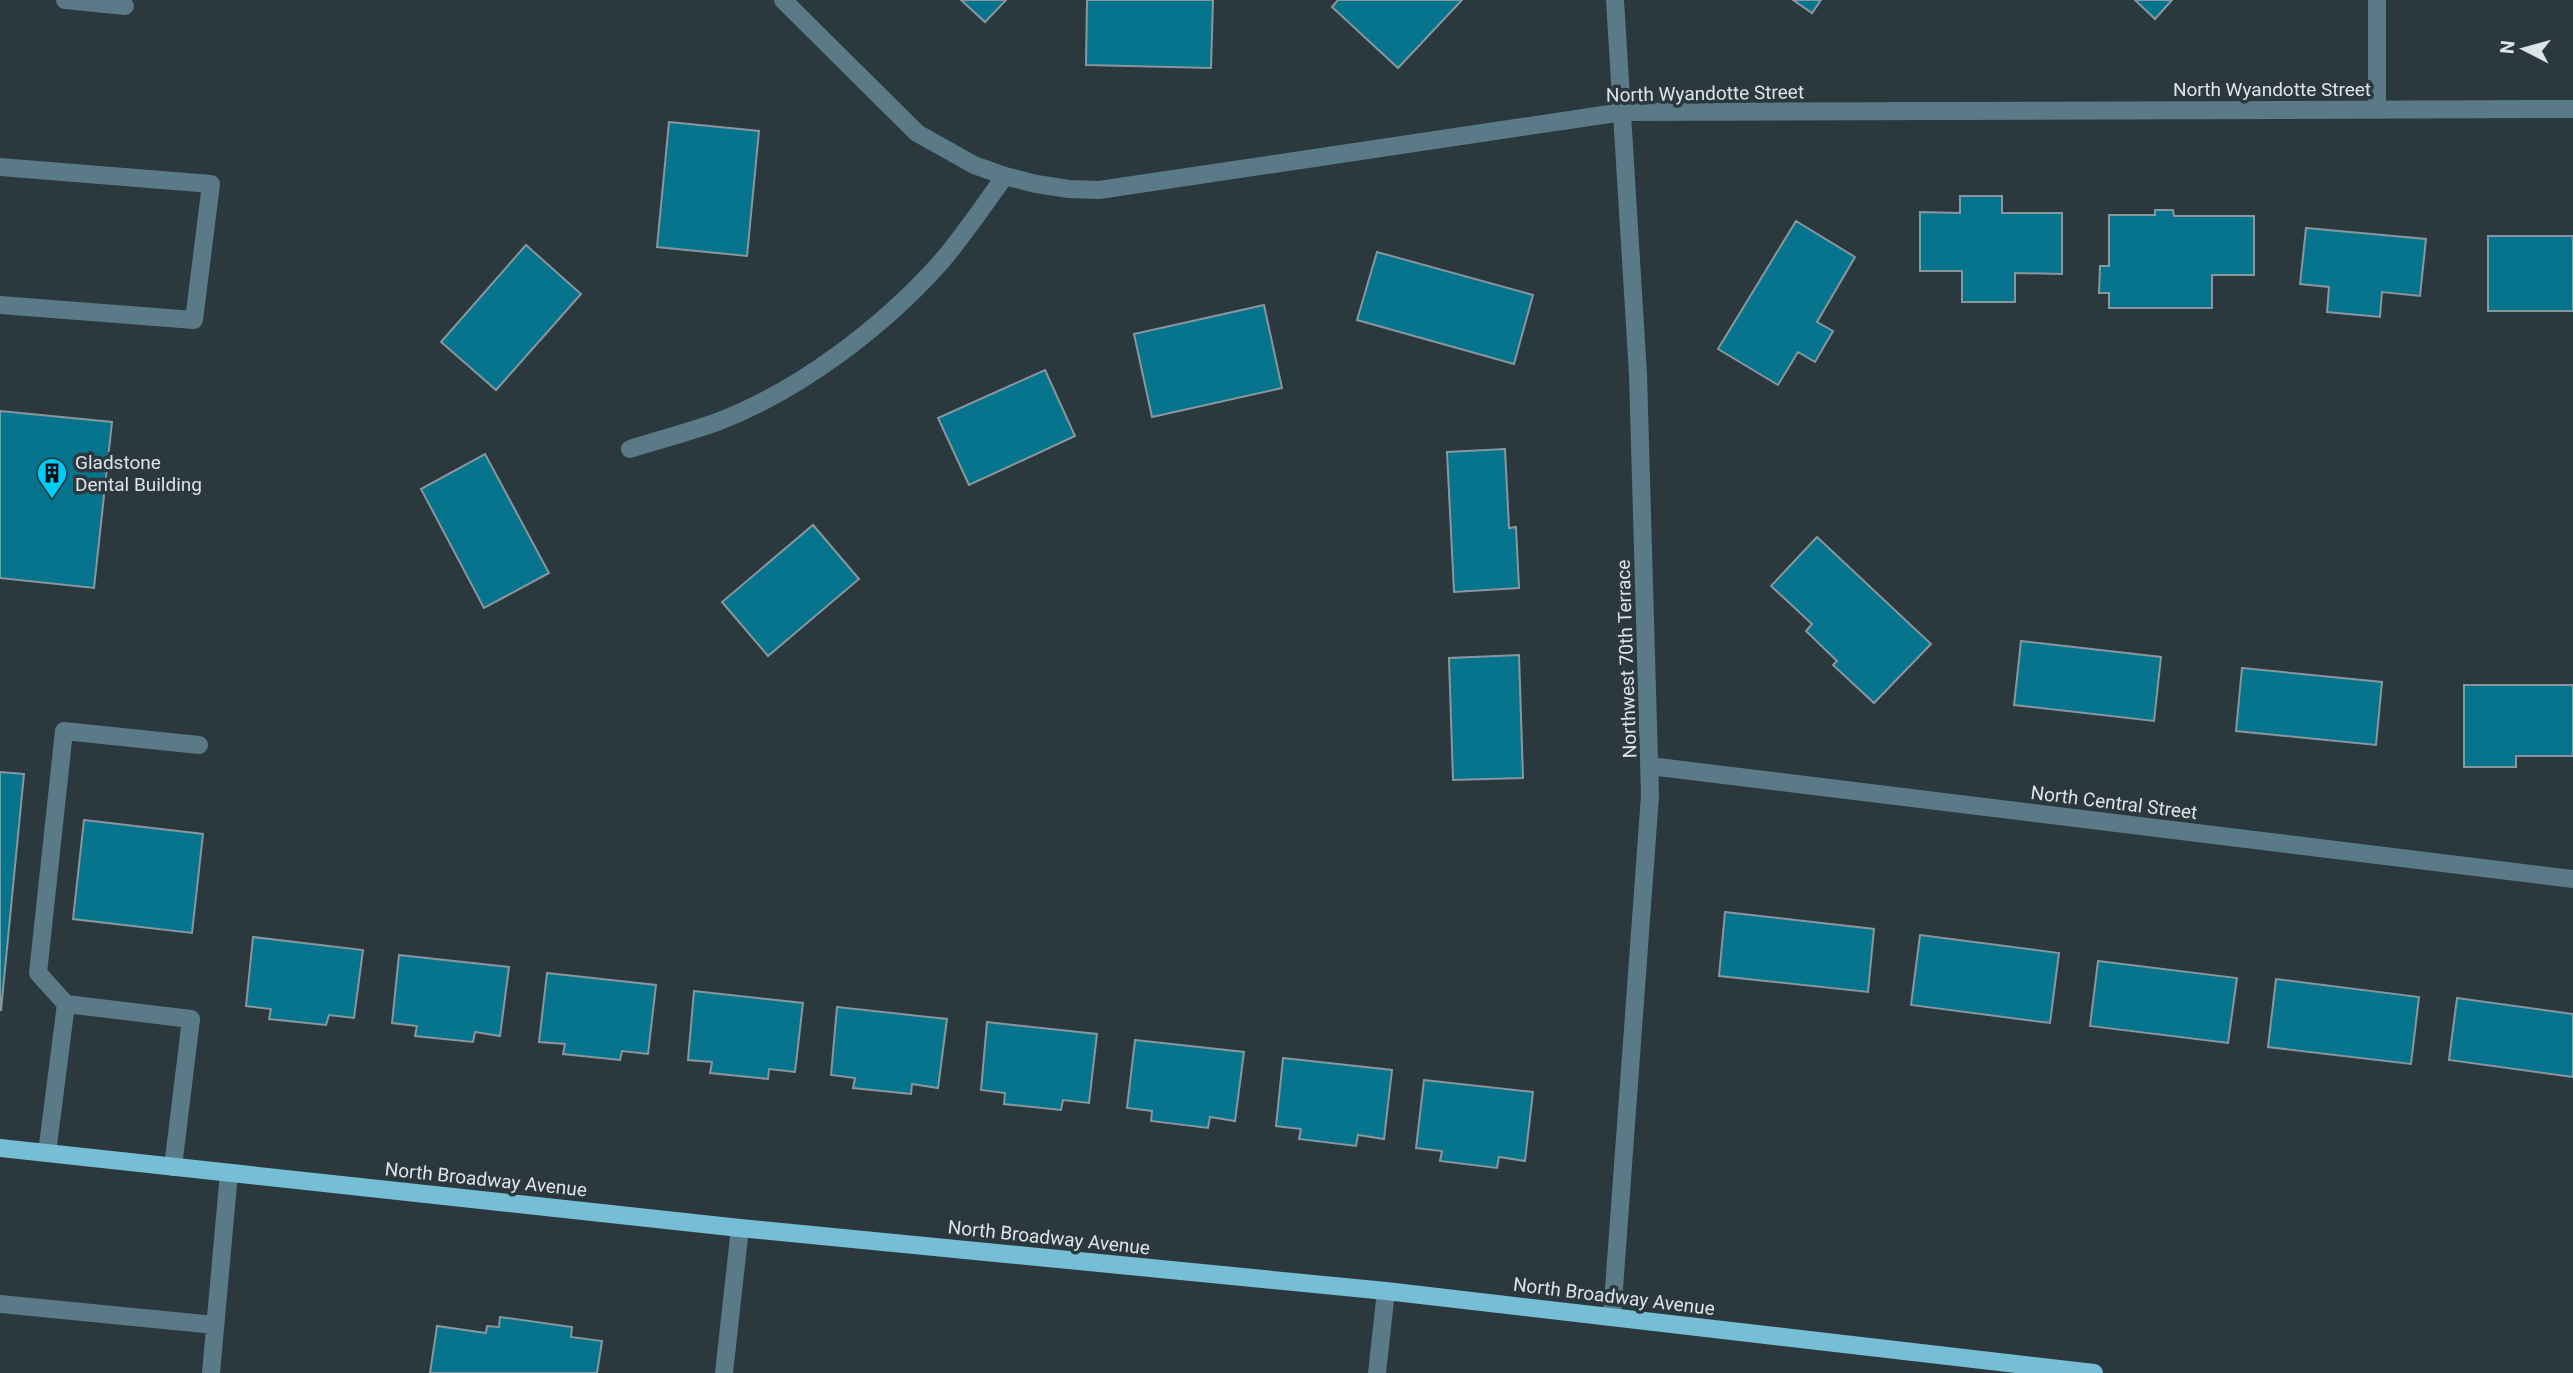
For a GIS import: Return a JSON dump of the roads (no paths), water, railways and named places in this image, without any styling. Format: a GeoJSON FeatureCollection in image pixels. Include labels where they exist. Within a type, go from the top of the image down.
{"type":"FeatureCollection","features":[{"type":"Feature","properties":{"kind":"main road","name":"North Broadway Avenue"},"geometry":{"type":"LineString","coordinates":[[0,1148],[740,1228],[1386,1291],[2094,1373]]}},
{"type":"Feature","properties":{"kind":"street"},"geometry":{"type":"LineString","coordinates":[[65,0],[125,6]]}},
{"type":"Feature","properties":{"kind":"street","name":"North Wyandotte Street"},"geometry":{"type":"LineString","coordinates":[[783,0],[917,133],[974,165],[1005,176],[1069,189],[1099,190],[1623,113],[2573,110]]}},
{"type":"Feature","properties":{"kind":"street","name":"Northwest 70th Terrace"},"geometry":{"type":"LineString","coordinates":[[1612,1316],[1650,796],[1638,374],[1615,0]]}},
{"type":"Feature","properties":{"kind":"street"},"geometry":{"type":"LineString","coordinates":[[2377,0],[2377,110]]}},
{"type":"Feature","properties":{"kind":"street"},"geometry":{"type":"LineString","coordinates":[[0,167],[211,184],[194,320],[0,305]]}},
{"type":"Feature","properties":{"kind":"street"},"geometry":{"type":"LineString","coordinates":[[630,449],[730,416],[775,395],[852,345],[899,305],[942,261],[1005,176]]}},
{"type":"Feature","properties":{"kind":"street"},"geometry":{"type":"LineString","coordinates":[[173,1167],[191,1019],[66,1004],[38,973],[64,731],[199,745]]}},
{"type":"Feature","properties":{"kind":"street","name":"North Central Street"},"geometry":{"type":"LineString","coordinates":[[1650,766],[2573,879]]}},
{"type":"Feature","properties":{"kind":"street"},"geometry":{"type":"LineString","coordinates":[[47,1153],[66,1004]]}},
{"type":"Feature","properties":{"kind":"street"},"geometry":{"type":"LineString","coordinates":[[211,1373],[229,1173]]}},
{"type":"Feature","properties":{"kind":"street"},"geometry":{"type":"LineString","coordinates":[[724,1373],[740,1228]]}},
{"type":"Feature","properties":{"kind":"street"},"geometry":{"type":"LineString","coordinates":[[1377,1373],[1386,1291]]}},
{"type":"Feature","properties":{"kind":"street"},"geometry":{"type":"LineString","coordinates":[[0,1304],[215,1325]]}},
{"type":"Feature","properties":{"kind":"place","name":"Gladstone Dental Building"},"geometry":{"type":"Point","coordinates":[52,500]}}]}
